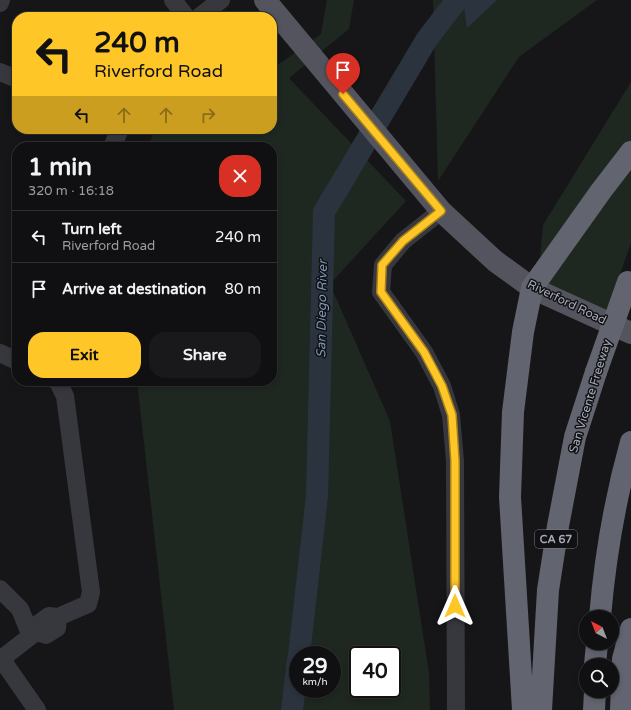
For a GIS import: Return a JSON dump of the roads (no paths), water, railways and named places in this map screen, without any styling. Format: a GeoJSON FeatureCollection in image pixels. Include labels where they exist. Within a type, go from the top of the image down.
{"type":"FeatureCollection","features":[{"type":"Feature","properties":{"kind":"highway"},"geometry":{"type":"LineString","coordinates":[[523,710],[510,497],[513,412],[522,332],[532,288],[601,191],[631,152]]}},
{"type":"Feature","properties":{"kind":"highway","name":"San Vicente Freeway"},"geometry":{"type":"LineString","coordinates":[[541,710],[548,590],[558,526],[575,437],[629,279]]}},
{"type":"Feature","properties":{"kind":"highway"},"geometry":{"type":"LineString","coordinates":[[601,610],[603,580],[611,528],[631,442]]}},
{"type":"Feature","properties":{"kind":"highway"},"geometry":{"type":"LineString","coordinates":[[621,710],[623,659],[631,629]]}},
{"type":"Feature","properties":{"kind":"highway"},"geometry":{"type":"LineString","coordinates":[[594,710],[595,698]]}},
{"type":"Feature","properties":{"kind":"main road","name":"Riverford Road"},"geometry":{"type":"LineString","coordinates":[[265,0],[275,12]]}},
{"type":"Feature","properties":{"kind":"main road","name":"Riverford Road"},"geometry":{"type":"LineString","coordinates":[[277,14],[441,211],[495,261],[532,288],[631,333]]}},
{"type":"Feature","properties":{"kind":"street"},"geometry":{"type":"LineString","coordinates":[[173,0],[182,12]]}},
{"type":"Feature","properties":{"kind":"street"},"geometry":{"type":"LineString","coordinates":[[205,12],[221,0]]}},
{"type":"Feature","properties":{"kind":"street"},"geometry":{"type":"LineString","coordinates":[[0,72],[12,77]]}},
{"type":"Feature","properties":{"kind":"street"},"geometry":{"type":"LineString","coordinates":[[441,211],[403,241],[382,265],[381,292],[424,352],[442,386],[452,415],[455,461],[456,710]]}},
{"type":"Feature","properties":{"kind":"street"},"geometry":{"type":"LineString","coordinates":[[0,353],[12,359]]}},
{"type":"Feature","properties":{"kind":"street"},"geometry":{"type":"LineString","coordinates":[[37,710],[1,659],[33,634],[46,635],[57,628],[58,617],[88,604],[91,592],[65,396],[60,386]]}},
{"type":"Feature","properties":{"kind":"street"},"geometry":{"type":"LineString","coordinates":[[0,589],[20,609],[33,634]]}},
{"type":"Feature","properties":{"kind":"waterway","name":"San Diego River"},"geometry":{"type":"LineString","coordinates":[[300,646],[317,496],[324,212],[427,39],[457,0]]}},
{"type":"Feature","properties":{"kind":"waterway","name":"San Diego River"},"geometry":{"type":"LineString","coordinates":[[292,710],[293,698]]}}]}
